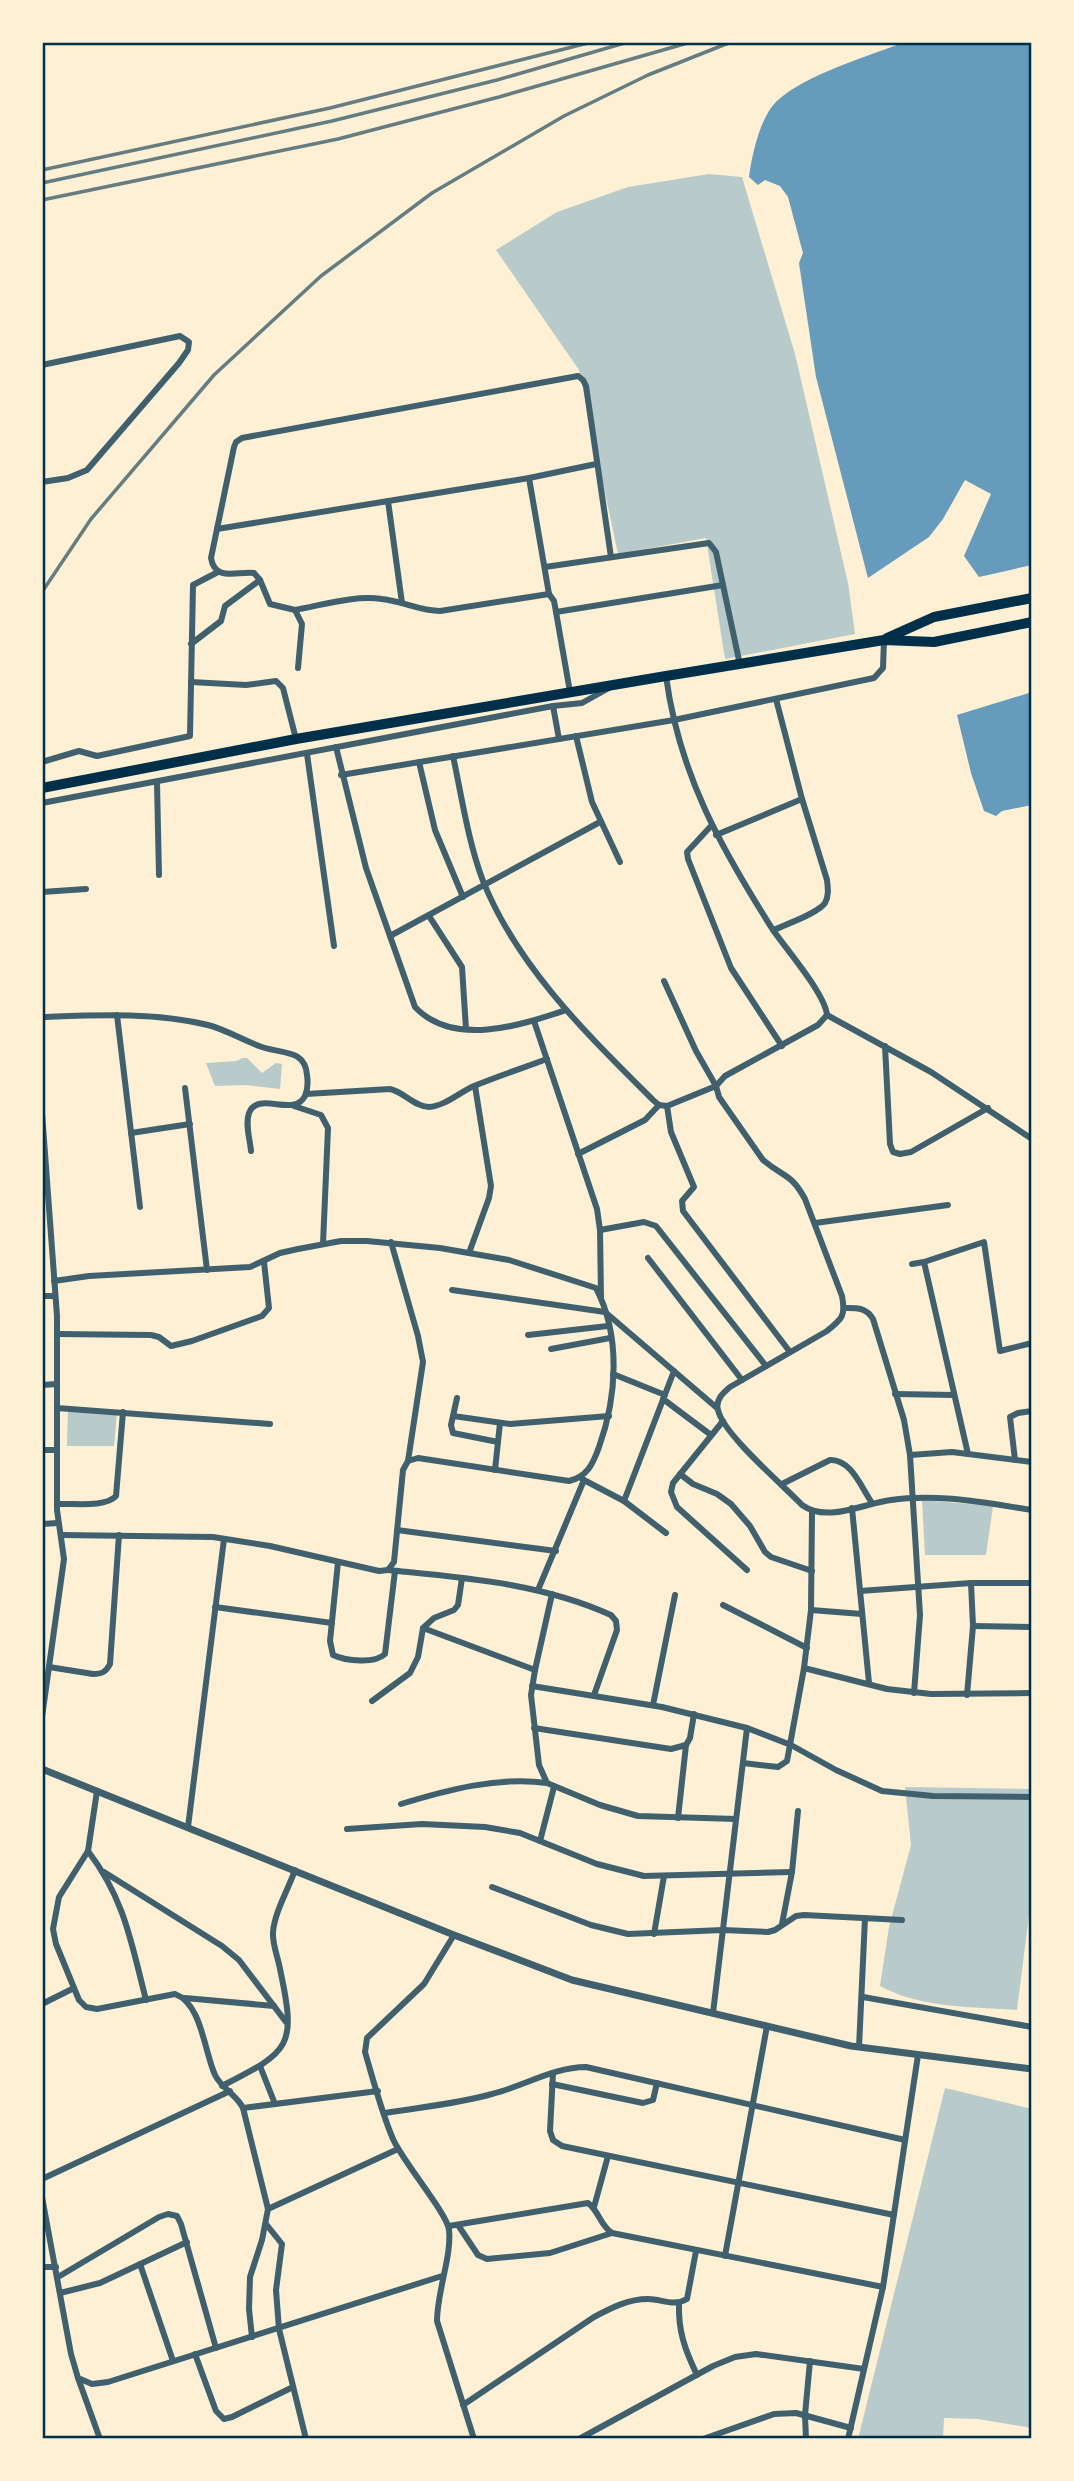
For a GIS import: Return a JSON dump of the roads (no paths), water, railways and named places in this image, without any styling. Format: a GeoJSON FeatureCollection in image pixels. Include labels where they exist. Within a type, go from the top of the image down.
{"type":"FeatureCollection","features":[{"type":"Feature","properties":{"kind":"main road"},"geometry":{"type":"LineString","coordinates":[[884,640],[934,617],[1032,598]]}},
{"type":"Feature","properties":{"kind":"main road"},"geometry":{"type":"LineString","coordinates":[[42,788],[296,739],[617,684],[884,640],[934,642],[1032,622]]}},
{"type":"Feature","properties":{"kind":"street"},"geometry":{"type":"LineString","coordinates":[[42,365],[180,336],[189,342],[188,349],[178,363],[87,470],[68,478],[42,482]]}},
{"type":"Feature","properties":{"kind":"street"},"geometry":{"type":"LineString","coordinates":[[549,594],[440,611],[425,611],[402,603],[366,598],[295,610],[270,604],[260,580],[254,573],[225,575],[212,566],[211,558],[236,442],[242,438],[570,376],[583,380],[586,386],[611,557]]}},
{"type":"Feature","properties":{"kind":"street"},"geometry":{"type":"LineString","coordinates":[[217,529],[528,478],[596,464]]}},
{"type":"Feature","properties":{"kind":"street"},"geometry":{"type":"LineString","coordinates":[[528,478],[570,692]]}},
{"type":"Feature","properties":{"kind":"street"},"geometry":{"type":"LineString","coordinates":[[388,501],[402,603]]}},
{"type":"Feature","properties":{"kind":"street"},"geometry":{"type":"LineString","coordinates":[[545,568],[709,543],[716,552],[740,665]]}},
{"type":"Feature","properties":{"kind":"street"},"geometry":{"type":"LineString","coordinates":[[42,762],[79,751],[97,756],[190,736],[193,585],[218,572]]}},
{"type":"Feature","properties":{"kind":"street"},"geometry":{"type":"LineString","coordinates":[[191,644],[221,621],[225,606],[260,580]]}},
{"type":"Feature","properties":{"kind":"street"},"geometry":{"type":"LineString","coordinates":[[556,612],[723,585]]}},
{"type":"Feature","properties":{"kind":"street"},"geometry":{"type":"LineString","coordinates":[[295,610],[302,624],[298,668]]}},
{"type":"Feature","properties":{"kind":"street"},"geometry":{"type":"LineString","coordinates":[[341,775],[674,720],[874,678],[883,668],[884,640]]}},
{"type":"Feature","properties":{"kind":"street"},"geometry":{"type":"LineString","coordinates":[[666,676],[674,720],[688,768],[711,826],[774,930],[822,1001],[827,1016],[885,1046],[988,1108],[1032,1139]]}},
{"type":"Feature","properties":{"kind":"street"},"geometry":{"type":"LineString","coordinates":[[191,682],[246,685],[276,681],[283,688],[296,739]]}},
{"type":"Feature","properties":{"kind":"street"},"geometry":{"type":"LineString","coordinates":[[42,803],[553,706],[582,703],[617,684]]}},
{"type":"Feature","properties":{"kind":"street"},"geometry":{"type":"LineString","coordinates":[[774,930],[819,908],[826,902],[828,892],[827,880],[776,699]]}},
{"type":"Feature","properties":{"kind":"street"},"geometry":{"type":"LineString","coordinates":[[553,706],[559,739]]}},
{"type":"Feature","properties":{"kind":"street"},"geometry":{"type":"LineString","coordinates":[[576,736],[588,789],[620,862]]}},
{"type":"Feature","properties":{"kind":"street"},"geometry":{"type":"LineString","coordinates":[[336,747],[366,868],[415,1007],[425,1017],[442,1025],[466,1029],[492,1029],[534,1021],[566,1010]]}},
{"type":"Feature","properties":{"kind":"street"},"geometry":{"type":"LineString","coordinates":[[307,754],[334,946]]}},
{"type":"Feature","properties":{"kind":"street"},"geometry":{"type":"LineString","coordinates":[[453,756],[469,834],[484,883],[499,914],[535,971],[566,1010],[609,1058],[663,1106],[694,1187],[682,1201],[683,1211],[790,1352]]}},
{"type":"Feature","properties":{"kind":"street"},"geometry":{"type":"LineString","coordinates":[[419,762],[435,830],[463,897]]}},
{"type":"Feature","properties":{"kind":"street"},"geometry":{"type":"LineString","coordinates":[[157,783],[159,875]]}},
{"type":"Feature","properties":{"kind":"street"},"geometry":{"type":"LineString","coordinates":[[716,835],[802,799]]}},
{"type":"Feature","properties":{"kind":"street"},"geometry":{"type":"LineString","coordinates":[[390,936],[600,821]]}},
{"type":"Feature","properties":{"kind":"street"},"geometry":{"type":"LineString","coordinates":[[711,826],[691,846],[687,852],[688,859],[731,968],[782,1046]]}},
{"type":"Feature","properties":{"kind":"street"},"geometry":{"type":"LineString","coordinates":[[42,892],[86,889]]}},
{"type":"Feature","properties":{"kind":"street"},"geometry":{"type":"LineString","coordinates":[[429,916],[462,967],[466,1029]]}},
{"type":"Feature","properties":{"kind":"street"},"geometry":{"type":"LineString","coordinates":[[664,981],[719,1097],[763,1160],[790,1177],[797,1185],[815,1223],[844,1308],[841,1319],[834,1325],[720,1396],[717,1408]]}},
{"type":"Feature","properties":{"kind":"street"},"geometry":{"type":"LineString","coordinates":[[42,1017],[117,1015],[162,1018],[211,1026],[263,1048],[294,1054],[301,1057],[307,1066],[306,1094],[300,1102],[292,1105]]}},
{"type":"Feature","properties":{"kind":"street"},"geometry":{"type":"LineString","coordinates":[[117,1015],[140,1207]]}},
{"type":"Feature","properties":{"kind":"street"},"geometry":{"type":"LineString","coordinates":[[578,1154],[645,1120],[663,1106],[716,1086],[725,1076],[818,1025],[827,1016]]}},
{"type":"Feature","properties":{"kind":"street"},"geometry":{"type":"LineString","coordinates":[[534,1021],[592,1191],[600,1230],[601,1299]]}},
{"type":"Feature","properties":{"kind":"street"},"geometry":{"type":"LineString","coordinates":[[885,1046],[890,1144],[893,1152],[911,1152],[988,1108]]}},
{"type":"Feature","properties":{"kind":"street"},"geometry":{"type":"LineString","coordinates":[[306,1094],[390,1089],[400,1091],[420,1105],[429,1107],[475,1086],[547,1059]]}},
{"type":"Feature","properties":{"kind":"street"},"geometry":{"type":"LineString","coordinates":[[469,1253],[491,1186],[475,1086]]}},
{"type":"Feature","properties":{"kind":"street"},"geometry":{"type":"LineString","coordinates":[[186,1088],[207,1270]]}},
{"type":"Feature","properties":{"kind":"street"},"geometry":{"type":"LineString","coordinates":[[251,1151],[248,1121],[249,1113],[254,1107],[262,1103],[292,1105],[321,1115],[328,1128],[323,1244]]}},
{"type":"Feature","properties":{"kind":"street"},"geometry":{"type":"LineString","coordinates":[[42,1113],[57,1334],[57,1504],[64,1559],[42,1717]]}},
{"type":"Feature","properties":{"kind":"street"},"geometry":{"type":"LineString","coordinates":[[131,1133],[190,1124]]}},
{"type":"Feature","properties":{"kind":"street"},"geometry":{"type":"LineString","coordinates":[[815,1223],[948,1205]]}},
{"type":"Feature","properties":{"kind":"street"},"geometry":{"type":"LineString","coordinates":[[600,1230],[644,1222],[656,1226],[766,1366]]}},
{"type":"Feature","properties":{"kind":"street"},"geometry":{"type":"LineString","coordinates":[[42,1227],[51,1226]]}},
{"type":"Feature","properties":{"kind":"street"},"geometry":{"type":"LineString","coordinates":[[54,1281],[89,1276],[250,1267],[280,1253],[341,1241],[391,1242],[509,1260],[596,1288],[605,1312],[610,1338],[612,1403],[594,1460],[582,1480],[556,1551],[538,1590]]}},
{"type":"Feature","properties":{"kind":"street"},"geometry":{"type":"LineString","coordinates":[[912,1264],[984,1241],[1000,1352],[1032,1343]]}},
{"type":"Feature","properties":{"kind":"street"},"geometry":{"type":"LineString","coordinates":[[338,1562],[330,1641],[333,1656],[374,1660],[380,1658],[387,1649],[403,1470],[408,1461],[423,1362],[391,1242]]}},
{"type":"Feature","properties":{"kind":"street"},"geometry":{"type":"LineString","coordinates":[[648,1258],[742,1380]]}},
{"type":"Feature","properties":{"kind":"street"},"geometry":{"type":"LineString","coordinates":[[57,1334],[151,1335],[159,1337],[171,1346],[192,1341],[262,1315],[269,1308],[264,1262]]}},
{"type":"Feature","properties":{"kind":"street"},"geometry":{"type":"LineString","coordinates":[[924,1262],[968,1454]]}},
{"type":"Feature","properties":{"kind":"street"},"geometry":{"type":"LineString","coordinates":[[452,1290],[605,1312],[717,1408],[723,1421],[740,1443],[812,1513],[823,1514],[911,1497],[1032,1510]]}},
{"type":"Feature","properties":{"kind":"street"},"geometry":{"type":"LineString","coordinates":[[42,1296],[55,1296]]}},
{"type":"Feature","properties":{"kind":"street"},"geometry":{"type":"LineString","coordinates":[[844,1308],[869,1311],[904,1420],[910,1455],[911,1497],[920,1587],[915,1693]]}},
{"type":"Feature","properties":{"kind":"street"},"geometry":{"type":"LineString","coordinates":[[528,1335],[608,1326]]}},
{"type":"Feature","properties":{"kind":"street"},"geometry":{"type":"LineString","coordinates":[[551,1349],[610,1338]]}},
{"type":"Feature","properties":{"kind":"street"},"geometry":{"type":"LineString","coordinates":[[624,1501],[674,1371]]}},
{"type":"Feature","properties":{"kind":"street"},"geometry":{"type":"LineString","coordinates":[[613,1374],[664,1397],[711,1435]]}},
{"type":"Feature","properties":{"kind":"street"},"geometry":{"type":"LineString","coordinates":[[42,1385],[57,1384]]}},
{"type":"Feature","properties":{"kind":"street"},"geometry":{"type":"LineString","coordinates":[[895,1394],[954,1395]]}},
{"type":"Feature","properties":{"kind":"street"},"geometry":{"type":"LineString","coordinates":[[457,1398],[451,1430],[456,1436],[498,1442]]}},
{"type":"Feature","properties":{"kind":"street"},"geometry":{"type":"LineString","coordinates":[[57,1408],[270,1423]]}},
{"type":"Feature","properties":{"kind":"street"},"geometry":{"type":"LineString","coordinates":[[1015,1460],[1010,1417],[1032,1411]]}},
{"type":"Feature","properties":{"kind":"street"},"geometry":{"type":"LineString","coordinates":[[57,1504],[112,1501],[116,1496],[122,1412]]}},
{"type":"Feature","properties":{"kind":"street"},"geometry":{"type":"LineString","coordinates":[[453,1416],[500,1423],[609,1416]]}},
{"type":"Feature","properties":{"kind":"street"},"geometry":{"type":"LineString","coordinates":[[723,1421],[673,1483],[671,1492],[677,1507],[747,1570]]}},
{"type":"Feature","properties":{"kind":"street"},"geometry":{"type":"LineString","coordinates":[[495,1469],[500,1423]]}},
{"type":"Feature","properties":{"kind":"street"},"geometry":{"type":"LineString","coordinates":[[42,1450],[57,1450]]}},
{"type":"Feature","properties":{"kind":"street"},"geometry":{"type":"LineString","coordinates":[[910,1455],[939,1451],[1032,1462]]}},
{"type":"Feature","properties":{"kind":"street"},"geometry":{"type":"LineString","coordinates":[[408,1461],[418,1458],[569,1481],[582,1480],[624,1501],[666,1533]]}},
{"type":"Feature","properties":{"kind":"street"},"geometry":{"type":"LineString","coordinates":[[782,1484],[830,1460],[838,1460],[846,1464],[872,1503]]}},
{"type":"Feature","properties":{"kind":"street"},"geometry":{"type":"LineString","coordinates":[[680,1474],[731,1504],[750,1525],[765,1552],[771,1557],[812,1571]]}},
{"type":"Feature","properties":{"kind":"street"},"geometry":{"type":"LineString","coordinates":[[852,1508],[869,1683]]}},
{"type":"Feature","properties":{"kind":"street"},"geometry":{"type":"LineString","coordinates":[[743,1763],[778,1768],[787,1761],[804,1668],[811,1610],[812,1513]]}},
{"type":"Feature","properties":{"kind":"street"},"geometry":{"type":"LineString","coordinates":[[42,1524],[58,1523]]}},
{"type":"Feature","properties":{"kind":"street"},"geometry":{"type":"LineString","coordinates":[[397,1530],[556,1551]]}},
{"type":"Feature","properties":{"kind":"street"},"geometry":{"type":"LineString","coordinates":[[61,1535],[224,1539],[270,1546],[379,1571],[392,1570],[512,1584],[552,1594],[611,1615],[616,1621],[617,1630],[594,1695]]}},
{"type":"Feature","properties":{"kind":"street"},"geometry":{"type":"LineString","coordinates":[[49,1667],[93,1674],[107,1671],[110,1664],[119,1535]]}},
{"type":"Feature","properties":{"kind":"street"},"geometry":{"type":"LineString","coordinates":[[188,1827],[224,1539]]}},
{"type":"Feature","properties":{"kind":"street"},"geometry":{"type":"LineString","coordinates":[[372,1701],[410,1673],[418,1657],[423,1628],[427,1622],[454,1610],[458,1605],[462,1578]]}},
{"type":"Feature","properties":{"kind":"street"},"geometry":{"type":"LineString","coordinates":[[967,1695],[973,1626],[971,1583]]}},
{"type":"Feature","properties":{"kind":"street"},"geometry":{"type":"LineString","coordinates":[[860,1591],[971,1583],[1032,1583]]}},
{"type":"Feature","properties":{"kind":"street"},"geometry":{"type":"LineString","coordinates":[[547,1783],[539,1765],[532,1686],[552,1594]]}},
{"type":"Feature","properties":{"kind":"street"},"geometry":{"type":"LineString","coordinates":[[653,1706],[675,1595]]}},
{"type":"Feature","properties":{"kind":"street"},"geometry":{"type":"LineString","coordinates":[[723,1605],[807,1648]]}},
{"type":"Feature","properties":{"kind":"street"},"geometry":{"type":"LineString","coordinates":[[215,1607],[332,1623]]}},
{"type":"Feature","properties":{"kind":"street"},"geometry":{"type":"LineString","coordinates":[[811,1610],[862,1614]]}},
{"type":"Feature","properties":{"kind":"street"},"geometry":{"type":"LineString","coordinates":[[973,1626],[1032,1627]]}},
{"type":"Feature","properties":{"kind":"street"},"geometry":{"type":"LineString","coordinates":[[423,1628],[535,1670]]}},
{"type":"Feature","properties":{"kind":"street"},"geometry":{"type":"LineString","coordinates":[[804,1668],[887,1689],[915,1693],[1032,1693]]}},
{"type":"Feature","properties":{"kind":"street"},"geometry":{"type":"LineString","coordinates":[[532,1686],[694,1714],[747,1728],[790,1745],[882,1791],[933,1796],[1032,1797]]}},
{"type":"Feature","properties":{"kind":"street"},"geometry":{"type":"LineString","coordinates":[[678,1818],[686,1745],[690,1738],[694,1714]]}},
{"type":"Feature","properties":{"kind":"street"},"geometry":{"type":"LineString","coordinates":[[534,1728],[671,1749],[686,1745]]}},
{"type":"Feature","properties":{"kind":"street"},"geometry":{"type":"LineString","coordinates":[[713,2014],[747,1728]]}},
{"type":"Feature","properties":{"kind":"street"},"geometry":{"type":"LineString","coordinates":[[42,1769],[572,1980],[859,2047],[1032,2069]]}},
{"type":"Feature","properties":{"kind":"street"},"geometry":{"type":"LineString","coordinates":[[401,1804],[477,1786],[527,1780],[547,1783],[618,1811],[638,1816],[736,1819]]}},
{"type":"Feature","properties":{"kind":"street"},"geometry":{"type":"LineString","coordinates":[[540,1841],[554,1787]]}},
{"type":"Feature","properties":{"kind":"street"},"geometry":{"type":"LineString","coordinates":[[97,1791],[88,1851],[59,1897],[53,1929],[56,1944],[79,2000],[86,2007],[97,2008],[175,1994],[184,1998],[274,2006]]}},
{"type":"Feature","properties":{"kind":"street"},"geometry":{"type":"LineString","coordinates":[[782,1924],[792,1872],[798,1811]]}},
{"type":"Feature","properties":{"kind":"street"},"geometry":{"type":"LineString","coordinates":[[347,1829],[457,1824],[520,1833],[614,1870],[644,1876],[792,1872]]}},
{"type":"Feature","properties":{"kind":"street"},"geometry":{"type":"LineString","coordinates":[[88,1851],[104,1872],[121,1906],[146,2000]]}},
{"type":"Feature","properties":{"kind":"street"},"geometry":{"type":"LineString","coordinates":[[222,2086],[260,2066],[281,2051],[286,2040],[286,2005],[273,1934],[275,1919],[296,1870]]}},
{"type":"Feature","properties":{"kind":"street"},"geometry":{"type":"LineString","coordinates":[[104,1872],[222,1946],[239,1960],[288,2024]]}},
{"type":"Feature","properties":{"kind":"street"},"geometry":{"type":"LineString","coordinates":[[654,1934],[664,1876]]}},
{"type":"Feature","properties":{"kind":"street"},"geometry":{"type":"LineString","coordinates":[[492,1887],[609,1930],[628,1934],[723,1930],[768,1932],[796,1916],[804,1915],[902,1920]]}},
{"type":"Feature","properties":{"kind":"street"},"geometry":{"type":"LineString","coordinates":[[859,2047],[865,1918]]}},
{"type":"Feature","properties":{"kind":"street"},"geometry":{"type":"LineString","coordinates":[[454,1935],[424,1984],[367,2038],[365,2052],[398,2149],[449,2227],[436,2321],[474,2439]]}},
{"type":"Feature","properties":{"kind":"street"},"geometry":{"type":"LineString","coordinates":[[42,2004],[74,1988]]}},
{"type":"Feature","properties":{"kind":"street"},"geometry":{"type":"LineString","coordinates":[[863,1997],[1032,2027]]}},
{"type":"Feature","properties":{"kind":"street"},"geometry":{"type":"LineString","coordinates":[[184,1998],[196,2016],[216,2076],[243,2108],[268,2209],[250,2277],[252,2337]]}},
{"type":"Feature","properties":{"kind":"street"},"geometry":{"type":"LineString","coordinates":[[725,2256],[766,2026]]}},
{"type":"Feature","properties":{"kind":"street"},"geometry":{"type":"LineString","coordinates":[[848,2439],[883,2287],[918,2055]]}},
{"type":"Feature","properties":{"kind":"street"},"geometry":{"type":"LineString","coordinates":[[260,2066],[275,2104]]}},
{"type":"Feature","properties":{"kind":"street"},"geometry":{"type":"LineString","coordinates":[[385,2113],[470,2100],[518,2087],[570,2067],[586,2067],[905,2140]]}},
{"type":"Feature","properties":{"kind":"street"},"geometry":{"type":"LineString","coordinates":[[553,2073],[550,2131],[553,2140],[562,2146],[894,2215]]}},
{"type":"Feature","properties":{"kind":"street"},"geometry":{"type":"LineString","coordinates":[[552,2084],[643,2103],[653,2100],[657,2083]]}},
{"type":"Feature","properties":{"kind":"street"},"geometry":{"type":"LineString","coordinates":[[42,2179],[230,2091]]}},
{"type":"Feature","properties":{"kind":"street"},"geometry":{"type":"LineString","coordinates":[[243,2108],[378,2091]]}},
{"type":"Feature","properties":{"kind":"street"},"geometry":{"type":"LineString","coordinates":[[268,2209],[398,2149]]}},
{"type":"Feature","properties":{"kind":"street"},"geometry":{"type":"LineString","coordinates":[[594,2207],[608,2156]]}},
{"type":"Feature","properties":{"kind":"street"},"geometry":{"type":"LineString","coordinates":[[42,2197],[71,2354],[100,2439]]}},
{"type":"Feature","properties":{"kind":"street"},"geometry":{"type":"LineString","coordinates":[[449,2227],[588,2203],[594,2207],[604,2228],[612,2233],[883,2287]]}},
{"type":"Feature","properties":{"kind":"street"},"geometry":{"type":"LineString","coordinates":[[58,2277],[168,2214],[177,2216],[187,2242],[216,2348]]}},
{"type":"Feature","properties":{"kind":"street"},"geometry":{"type":"LineString","coordinates":[[266,2224],[282,2244],[276,2290],[279,2329],[306,2439]]}},
{"type":"Feature","properties":{"kind":"street"},"geometry":{"type":"LineString","coordinates":[[458,2225],[478,2255],[488,2259],[550,2253],[612,2233]]}},
{"type":"Feature","properties":{"kind":"street"},"geometry":{"type":"LineString","coordinates":[[60,2293],[93,2285],[187,2242]]}},
{"type":"Feature","properties":{"kind":"street"},"geometry":{"type":"LineString","coordinates":[[463,2405],[594,2316],[613,2306],[635,2300],[679,2303],[687,2299],[696,2250]]}},
{"type":"Feature","properties":{"kind":"street"},"geometry":{"type":"LineString","coordinates":[[140,2264],[173,2361]]}},
{"type":"Feature","properties":{"kind":"street"},"geometry":{"type":"LineString","coordinates":[[42,2267],[56,2267]]}},
{"type":"Feature","properties":{"kind":"street"},"geometry":{"type":"LineString","coordinates":[[78,2378],[92,2384],[108,2382],[442,2276]]}},
{"type":"Feature","properties":{"kind":"street"},"geometry":{"type":"LineString","coordinates":[[679,2303],[678,2321],[683,2346],[697,2375]]}},
{"type":"Feature","properties":{"kind":"street"},"geometry":{"type":"LineString","coordinates":[[195,2354],[216,2411],[224,2419],[293,2387]]}},
{"type":"Feature","properties":{"kind":"street"},"geometry":{"type":"LineString","coordinates":[[579,2439],[735,2357],[756,2354],[864,2369]]}},
{"type":"Feature","properties":{"kind":"street"},"geometry":{"type":"LineString","coordinates":[[806,2439],[805,2415],[810,2361]]}},
{"type":"Feature","properties":{"kind":"street"},"geometry":{"type":"LineString","coordinates":[[703,2439],[774,2414],[796,2413],[851,2428]]}},
{"type":"Feature","properties":{"kind":"water"},"geometry":{"type":"Polygon","coordinates":[[[905,42],[1032,42],[1032,565],[979,577],[964,556],[991,494],[965,480],[943,519],[929,537],[868,578],[816,377],[799,263],[803,253],[788,197],[780,186],[765,180],[758,185],[749,177],[761,126],[777,101],[820,75],[905,42]]]}},
{"type":"Feature","properties":{"kind":"water"},"geometry":{"type":"Polygon","coordinates":[[[1032,692],[1032,805],[1002,811],[996,816],[984,811],[971,773],[957,715],[1032,692]]]}},
{"type":"Feature","properties":{"kind":"railway"},"geometry":{"type":"LineString","coordinates":[[42,170],[330,108],[592,42]]}},
{"type":"Feature","properties":{"kind":"railway"},"geometry":{"type":"LineString","coordinates":[[42,183],[332,121],[497,80],[628,42]]}},
{"type":"Feature","properties":{"kind":"railway"},"geometry":{"type":"LineString","coordinates":[[42,200],[338,139],[499,97],[691,42]]}},
{"type":"Feature","properties":{"kind":"railway"},"geometry":{"type":"LineString","coordinates":[[42,592],[91,519],[214,375],[321,276],[432,193],[564,116],[648,75],[731,42]]}}]}
